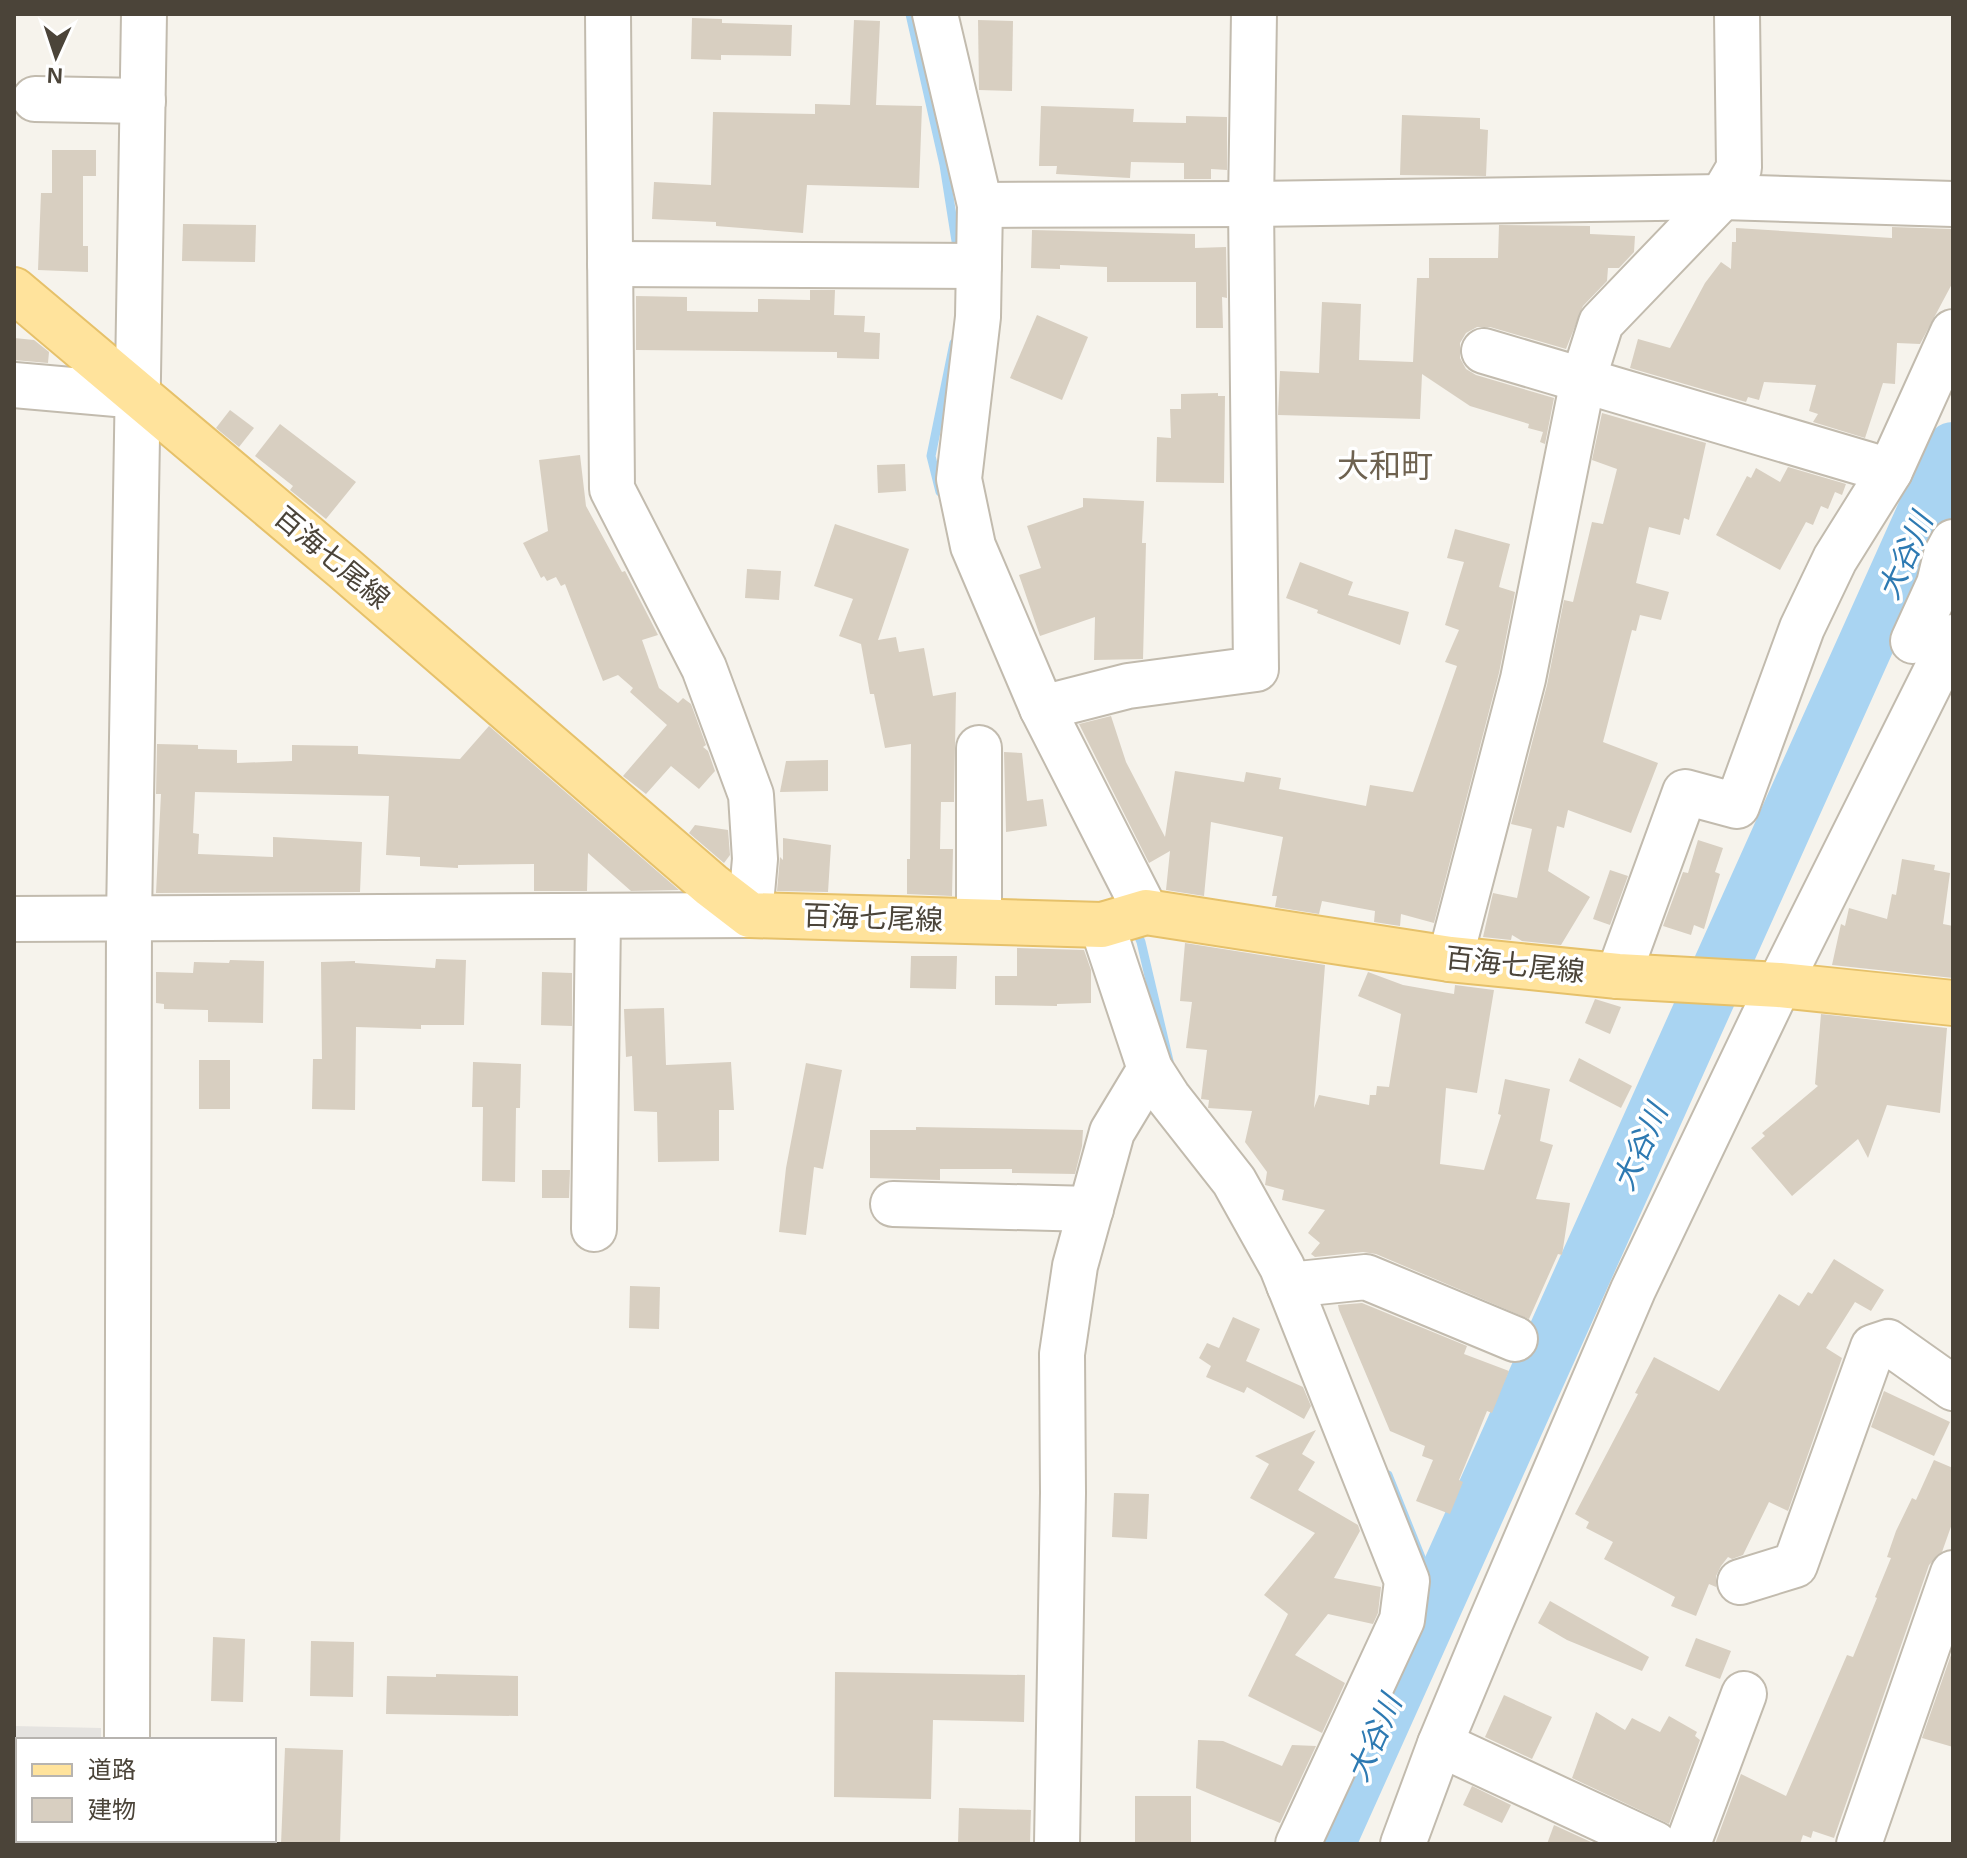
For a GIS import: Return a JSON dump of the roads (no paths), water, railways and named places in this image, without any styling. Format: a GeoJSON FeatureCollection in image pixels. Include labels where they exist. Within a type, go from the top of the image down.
{"type":"FeatureCollection","features":[{"type":"Feature","properties":{"kind":"main road","name":"百海七尾線"},"geometry":{"type":"LineString","coordinates":[[14,290],[750,915],[979,921],[1126,918],[1450,959],[1953,1003]]}},
{"type":"Feature","properties":{"kind":"street"},"geometry":{"type":"LineString","coordinates":[[127,1738],[129,919],[144,14]]}},
{"type":"Feature","properties":{"kind":"street"},"geometry":{"type":"LineString","coordinates":[[14,919],[750,915],[755,859],[751,795],[704,668],[612,489],[608,14]]}},
{"type":"Feature","properties":{"kind":"street"},"geometry":{"type":"LineString","coordinates":[[935,14],[980,205],[978,317],[959,479],[973,546],[1126,918],[1150,1069],[1234,1181],[1282,1267],[1407,1581],[1402,1620],[1298,1844]]}},
{"type":"Feature","properties":{"kind":"street"},"geometry":{"type":"LineString","coordinates":[[1042,708],[1128,686],[1256,669],[1251,204],[1254,14]]}},
{"type":"Feature","properties":{"kind":"street"},"geometry":{"type":"LineString","coordinates":[[1450,959],[1523,679],[1583,380],[1601,323],[1722,197],[1739,168],[1737,14]]}},
{"type":"Feature","properties":{"kind":"street"},"geometry":{"type":"LineString","coordinates":[[35,99],[143,101]]}},
{"type":"Feature","properties":{"kind":"street"},"geometry":{"type":"LineString","coordinates":[[980,205],[1722,197],[1953,204]]}},
{"type":"Feature","properties":{"kind":"street"},"geometry":{"type":"LineString","coordinates":[[610,264],[979,266]]}},
{"type":"Feature","properties":{"kind":"street"},"geometry":{"type":"LineString","coordinates":[[1618,976],[1685,792],[1737,806],[1802,628],[1835,559],[1890,471],[1953,332]]}},
{"type":"Feature","properties":{"kind":"street"},"geometry":{"type":"LineString","coordinates":[[1484,351],[1890,471]]}},
{"type":"Feature","properties":{"kind":"street"},"geometry":{"type":"LineString","coordinates":[[14,385],[139,396]]}},
{"type":"Feature","properties":{"kind":"street"},"geometry":{"type":"LineString","coordinates":[[1403,1844],[1440,1744],[1762,984],[1933,639],[1939,584],[1946,555],[1953,542]]}},
{"type":"Feature","properties":{"kind":"street"},"geometry":{"type":"LineString","coordinates":[[979,748],[979,921]]}},
{"type":"Feature","properties":{"kind":"street"},"geometry":{"type":"LineString","coordinates":[[594,1229],[598,917]]}},
{"type":"Feature","properties":{"kind":"street"},"geometry":{"type":"LineString","coordinates":[[1057,1844],[1063,1493],[1062,1354],[1075,1266],[1112,1132],[1150,1069]]}},
{"type":"Feature","properties":{"kind":"street"},"geometry":{"type":"LineString","coordinates":[[893,1204],[1091,1209]]}},
{"type":"Feature","properties":{"kind":"street"},"geometry":{"type":"LineString","coordinates":[[1289,1285],[1366,1277],[1515,1339]]}},
{"type":"Feature","properties":{"kind":"street"},"geometry":{"type":"LineString","coordinates":[[1740,1582],[1795,1565],[1873,1347],[1888,1342],[1953,1388]]}},
{"type":"Feature","properties":{"kind":"street"},"geometry":{"type":"LineString","coordinates":[[1859,1844],[1948,1600]]}},
{"type":"Feature","properties":{"kind":"street"},"geometry":{"type":"LineString","coordinates":[[1688,1844],[1744,1694]]}},
{"type":"Feature","properties":{"kind":"street"},"geometry":{"type":"LineString","coordinates":[[1440,1744],[1655,1844]]}},
{"type":"Feature","properties":{"kind":"waterway"},"geometry":{"type":"LineString","coordinates":[[910,14],[944,165],[956,241]]}},
{"type":"Feature","properties":{"kind":"waterway"},"geometry":{"type":"LineString","coordinates":[[940,492],[931,456],[954,343]]}},
{"type":"Feature","properties":{"kind":"waterway","name":"大谷川"},"geometry":{"type":"LineString","coordinates":[[1327,1844],[1953,450]]}},
{"type":"Feature","properties":{"kind":"waterway"},"geometry":{"type":"LineString","coordinates":[[1135,928],[1169,1061]]}},
{"type":"Feature","properties":{"kind":"waterway"},"geometry":{"type":"LineString","coordinates":[[1388,1475],[1424,1565],[1439,1592]]}},
{"type":"Feature","properties":{"kind":"district","name":"大和町"},"geometry":{"type":"Point","coordinates":[1385,466]}}]}
